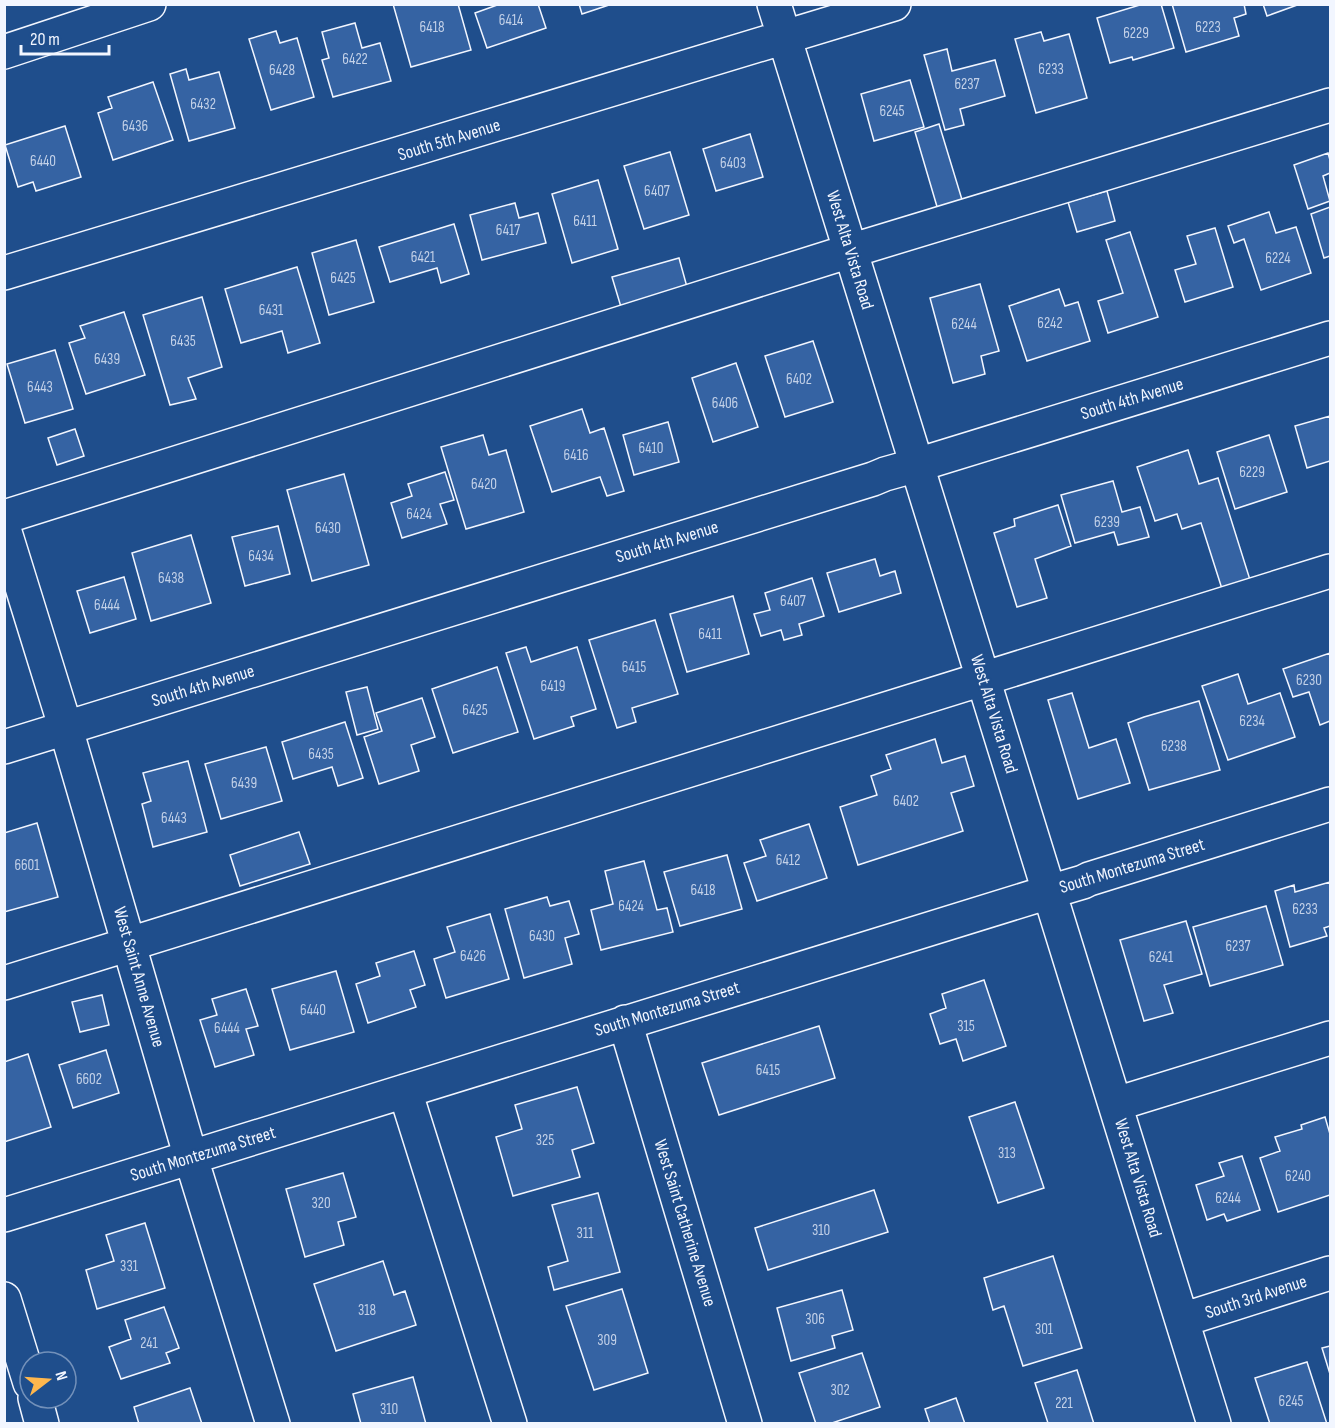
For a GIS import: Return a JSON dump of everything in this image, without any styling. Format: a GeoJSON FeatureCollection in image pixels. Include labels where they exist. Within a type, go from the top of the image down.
{"type":"FeatureCollection","features":[{"type":"Feature","properties":{"kind":"street"},"geometry":{"type":"LineString","coordinates":[[4,52],[149,4]]}},
{"type":"Feature","properties":{"kind":"street","name":"West Alta Vista Road"},"geometry":{"type":"LineString","coordinates":[[774,4],[1214,1424]]}},
{"type":"Feature","properties":{"kind":"street","name":"South 5th Avenue"},"geometry":{"type":"LineString","coordinates":[[4,273],[894,4]]}},
{"type":"Feature","properties":{"kind":"street"},"geometry":{"type":"LineString","coordinates":[[4,517],[850,251],[1330,105]]}},
{"type":"Feature","properties":{"kind":"street","name":"South 4th Avenue"},"geometry":{"type":"LineString","coordinates":[[4,747],[1330,338]]}},
{"type":"Feature","properties":{"kind":"street","name":"West Saint Anne Avenue"},"geometry":{"type":"LineString","coordinates":[[4,529],[66,729],[191,1158],[273,1424]]}},
{"type":"Feature","properties":{"kind":"street"},"geometry":{"type":"LineString","coordinates":[[4,983],[1330,571]]}},
{"type":"Feature","properties":{"kind":"street","name":"South Montezuma Street"},"geometry":{"type":"LineString","coordinates":[[4,1215],[1330,804]]}},
{"type":"Feature","properties":{"kind":"street","name":"West Saint Catherine Avenue"},"geometry":{"type":"LineString","coordinates":[[625,1022],[746,1424]]}},
{"type":"Feature","properties":{"kind":"street"},"geometry":{"type":"LineString","coordinates":[[1116,1104],[1330,1038]]}},
{"type":"Feature","properties":{"kind":"street"},"geometry":{"type":"LineString","coordinates":[[405,1091],[510,1424]]}},
{"type":"Feature","properties":{"kind":"street","name":"South 3rd Avenue"},"geometry":{"type":"LineString","coordinates":[[1182,1320],[1330,1273]]}},
{"type":"Feature","properties":{"kind":"street"},"geometry":{"type":"LineString","coordinates":[[4,1299],[20,1350]]}},
{"type":"Feature","properties":{"kind":"building"},"geometry":{"type":"Polygon","coordinates":[[[393,4],[458,4],[471,50],[411,67],[393,4]]]}},
{"type":"Feature","properties":{"kind":"building"},"geometry":{"type":"Polygon","coordinates":[[[500,4],[538,4],[546,28],[487,48],[475,13],[500,4]]]}},
{"type":"Feature","properties":{"kind":"building"},"geometry":{"type":"Polygon","coordinates":[[[579,4],[612,4],[582,14],[579,4]]]}},
{"type":"Feature","properties":{"kind":"building"},"geometry":{"type":"Polygon","coordinates":[[[1143,4],[1161,4],[1174,48],[1133,60],[1132,57],[1110,63],[1097,18],[1143,4]]]}},
{"type":"Feature","properties":{"kind":"building"},"geometry":{"type":"Polygon","coordinates":[[[1172,4],[1244,4],[1246,14],[1234,18],[1239,36],[1186,52],[1172,4]]]}},
{"type":"Feature","properties":{"kind":"building"},"geometry":{"type":"Polygon","coordinates":[[[1263,4],[1300,4],[1267,16],[1263,4]]]}},
{"type":"Feature","properties":{"kind":"building"},"geometry":{"type":"Polygon","coordinates":[[[355,23],[362,48],[380,43],[391,81],[333,97],[322,60],[329,58],[322,32],[355,23]]]}},
{"type":"Feature","properties":{"kind":"building"},"geometry":{"type":"Polygon","coordinates":[[[276,31],[280,43],[297,38],[314,97],[271,110],[249,39],[276,31]]]}},
{"type":"Feature","properties":{"kind":"building"},"geometry":{"type":"Polygon","coordinates":[[[1041,32],[1044,41],[1069,34],[1087,98],[1036,113],[1015,39],[1041,32]]]}},
{"type":"Feature","properties":{"kind":"building"},"geometry":{"type":"Polygon","coordinates":[[[947,49],[952,71],[995,60],[1005,96],[960,109],[964,125],[945,130],[924,55],[947,49]]]}},
{"type":"Feature","properties":{"kind":"building"},"geometry":{"type":"Polygon","coordinates":[[[186,69],[189,80],[219,72],[235,128],[189,141],[170,74],[186,69]]]}},
{"type":"Feature","properties":{"kind":"building"},"geometry":{"type":"Polygon","coordinates":[[[910,80],[924,127],[874,141],[861,94],[910,80]]]}},
{"type":"Feature","properties":{"kind":"building"},"geometry":{"type":"Polygon","coordinates":[[[153,82],[173,140],[113,160],[98,113],[112,108],[108,97],[153,82]]]}},
{"type":"Feature","properties":{"kind":"building"},"geometry":{"type":"Polygon","coordinates":[[[939,124],[963,203],[938,210],[915,132],[939,124]]]}},
{"type":"Feature","properties":{"kind":"building"},"geometry":{"type":"Polygon","coordinates":[[[65,126],[81,177],[36,191],[33,182],[18,187],[5,145],[65,126]]]}},
{"type":"Feature","properties":{"kind":"building"},"geometry":{"type":"Polygon","coordinates":[[[750,134],[763,177],[716,191],[703,149],[750,134]]]}},
{"type":"Feature","properties":{"kind":"building"},"geometry":{"type":"Polygon","coordinates":[[[670,152],[689,215],[644,229],[624,166],[670,152]]]}},
{"type":"Feature","properties":{"kind":"building"},"geometry":{"type":"Polygon","coordinates":[[[1328,153],[1330,173],[1323,176],[1330,201],[1308,209],[1294,165],[1328,153]]]}},
{"type":"Feature","properties":{"kind":"building"},"geometry":{"type":"Polygon","coordinates":[[[598,180],[618,249],[572,263],[552,194],[598,180]]]}},
{"type":"Feature","properties":{"kind":"building"},"geometry":{"type":"Polygon","coordinates":[[[1107,191],[1115,221],[1077,232],[1068,202],[1107,191]]]}},
{"type":"Feature","properties":{"kind":"building"},"geometry":{"type":"Polygon","coordinates":[[[515,203],[519,218],[538,213],[546,243],[482,260],[470,215],[515,203]]]}},
{"type":"Feature","properties":{"kind":"building"},"geometry":{"type":"Polygon","coordinates":[[[1330,207],[1330,256],[1324,258],[1311,214],[1330,207]]]}},
{"type":"Feature","properties":{"kind":"building"},"geometry":{"type":"Polygon","coordinates":[[[1269,212],[1276,233],[1296,227],[1311,273],[1261,290],[1244,239],[1234,243],[1228,226],[1269,212]]]}},
{"type":"Feature","properties":{"kind":"building"},"geometry":{"type":"Polygon","coordinates":[[[454,224],[469,274],[441,283],[437,268],[390,282],[379,247],[454,224]]]}},
{"type":"Feature","properties":{"kind":"building"},"geometry":{"type":"Polygon","coordinates":[[[1215,228],[1233,287],[1185,302],[1175,270],[1196,264],[1187,236],[1215,228]]]}},
{"type":"Feature","properties":{"kind":"building"},"geometry":{"type":"Polygon","coordinates":[[[1130,232],[1158,317],[1108,333],[1098,301],[1123,293],[1106,240],[1130,232]]]}},
{"type":"Feature","properties":{"kind":"building"},"geometry":{"type":"Polygon","coordinates":[[[356,240],[374,302],[329,315],[312,253],[356,240]]]}},
{"type":"Feature","properties":{"kind":"building"},"geometry":{"type":"Polygon","coordinates":[[[679,258],[687,287],[621,307],[612,277],[679,258]]]}},
{"type":"Feature","properties":{"kind":"building"},"geometry":{"type":"Polygon","coordinates":[[[297,267],[320,343],[288,353],[282,331],[241,343],[225,289],[297,267]]]}},
{"type":"Feature","properties":{"kind":"building"},"geometry":{"type":"Polygon","coordinates":[[[980,284],[999,351],[981,356],[985,374],[953,383],[930,298],[980,284]]]}},
{"type":"Feature","properties":{"kind":"building"},"geometry":{"type":"Polygon","coordinates":[[[1059,289],[1065,306],[1078,302],[1090,341],[1027,361],[1009,306],[1059,289]]]}},
{"type":"Feature","properties":{"kind":"building"},"geometry":{"type":"Polygon","coordinates":[[[202,297],[222,367],[188,378],[196,399],[170,405],[143,315],[202,297]]]}},
{"type":"Feature","properties":{"kind":"building"},"geometry":{"type":"Polygon","coordinates":[[[124,312],[145,375],[86,394],[69,343],[85,338],[80,326],[124,312]]]}},
{"type":"Feature","properties":{"kind":"building"},"geometry":{"type":"Polygon","coordinates":[[[813,341],[833,402],[785,417],[765,356],[813,341]]]}},
{"type":"Feature","properties":{"kind":"building"},"geometry":{"type":"Polygon","coordinates":[[[55,350],[73,409],[25,423],[7,364],[55,350]]]}},
{"type":"Feature","properties":{"kind":"building"},"geometry":{"type":"Polygon","coordinates":[[[736,363],[758,427],[713,442],[692,378],[736,363]]]}},
{"type":"Feature","properties":{"kind":"building"},"geometry":{"type":"Polygon","coordinates":[[[582,409],[590,433],[604,428],[624,491],[607,496],[600,477],[552,492],[530,426],[582,409]]]}},
{"type":"Feature","properties":{"kind":"building"},"geometry":{"type":"Polygon","coordinates":[[[1330,416],[1330,461],[1307,468],[1295,426],[1330,416]]]}},
{"type":"Feature","properties":{"kind":"building"},"geometry":{"type":"Polygon","coordinates":[[[668,422],[679,462],[634,475],[623,435],[668,422]]]}},
{"type":"Feature","properties":{"kind":"building"},"geometry":{"type":"Polygon","coordinates":[[[75,429],[84,456],[57,465],[48,438],[75,429]]]}},
{"type":"Feature","properties":{"kind":"building"},"geometry":{"type":"Polygon","coordinates":[[[483,435],[489,455],[506,450],[524,512],[466,529],[441,447],[483,435]]]}},
{"type":"Feature","properties":{"kind":"building"},"geometry":{"type":"Polygon","coordinates":[[[1269,435],[1287,492],[1235,509],[1217,452],[1269,435]]]}},
{"type":"Feature","properties":{"kind":"building"},"geometry":{"type":"Polygon","coordinates":[[[1188,450],[1199,484],[1218,478],[1251,583],[1223,592],[1201,523],[1182,529],[1177,514],[1155,521],[1137,467],[1188,450]]]}},
{"type":"Feature","properties":{"kind":"building"},"geometry":{"type":"Polygon","coordinates":[[[445,472],[454,500],[440,504],[447,524],[402,538],[391,503],[412,496],[408,484],[445,472]]]}},
{"type":"Feature","properties":{"kind":"building"},"geometry":{"type":"Polygon","coordinates":[[[344,474],[369,565],[312,581],[287,490],[344,474]]]}},
{"type":"Feature","properties":{"kind":"building"},"geometry":{"type":"Polygon","coordinates":[[[1113,481],[1122,512],[1140,507],[1149,537],[1118,545],[1114,532],[1075,543],[1061,495],[1113,481]]]}},
{"type":"Feature","properties":{"kind":"building"},"geometry":{"type":"Polygon","coordinates":[[[1058,505],[1071,546],[1035,559],[1047,598],[1017,607],[994,533],[1015,526],[1014,519],[1058,505]]]}},
{"type":"Feature","properties":{"kind":"building"},"geometry":{"type":"Polygon","coordinates":[[[278,526],[290,574],[245,586],[232,537],[278,526]]]}},
{"type":"Feature","properties":{"kind":"building"},"geometry":{"type":"Polygon","coordinates":[[[191,535],[211,603],[151,621],[132,553],[191,535]]]}},
{"type":"Feature","properties":{"kind":"building"},"geometry":{"type":"Polygon","coordinates":[[[875,559],[880,576],[895,571],[901,593],[839,612],[827,573],[875,559]]]}},
{"type":"Feature","properties":{"kind":"building"},"geometry":{"type":"Polygon","coordinates":[[[124,577],[136,619],[90,633],[77,591],[124,577]]]}},
{"type":"Feature","properties":{"kind":"building"},"geometry":{"type":"Polygon","coordinates":[[[812,578],[824,616],[799,624],[802,635],[784,640],[781,630],[761,636],[754,614],[770,610],[765,593],[812,578]]]}},
{"type":"Feature","properties":{"kind":"building"},"geometry":{"type":"Polygon","coordinates":[[[733,596],[749,654],[687,672],[670,614],[733,596]]]}},
{"type":"Feature","properties":{"kind":"building"},"geometry":{"type":"Polygon","coordinates":[[[655,620],[678,694],[632,708],[636,722],[617,728],[589,640],[655,620]]]}},
{"type":"Feature","properties":{"kind":"building"},"geometry":{"type":"Polygon","coordinates":[[[526,647],[531,662],[577,647],[596,709],[571,717],[574,726],[534,739],[506,653],[526,647]]]}},
{"type":"Feature","properties":{"kind":"building"},"geometry":{"type":"Polygon","coordinates":[[[1330,653],[1330,721],[1320,725],[1309,692],[1293,697],[1283,669],[1330,653]]]}},
{"type":"Feature","properties":{"kind":"building"},"geometry":{"type":"Polygon","coordinates":[[[497,667],[518,732],[453,753],[432,689],[497,667]]]}},
{"type":"Feature","properties":{"kind":"building"},"geometry":{"type":"Polygon","coordinates":[[[1238,674],[1248,704],[1280,693],[1295,737],[1228,760],[1202,686],[1238,674]]]}},
{"type":"Feature","properties":{"kind":"building"},"geometry":{"type":"Polygon","coordinates":[[[367,687],[378,729],[357,735],[346,692],[367,687]]]}},
{"type":"Feature","properties":{"kind":"building"},"geometry":{"type":"Polygon","coordinates":[[[1072,693],[1089,748],[1116,739],[1130,783],[1078,799],[1048,700],[1072,693]]]}},
{"type":"Feature","properties":{"kind":"building"},"geometry":{"type":"Polygon","coordinates":[[[422,698],[435,737],[411,745],[419,771],[379,784],[364,737],[382,731],[376,713],[422,698]]]}},
{"type":"Feature","properties":{"kind":"building"},"geometry":{"type":"Polygon","coordinates":[[[1199,701],[1220,770],[1149,790],[1128,723],[1199,701]]]}},
{"type":"Feature","properties":{"kind":"building"},"geometry":{"type":"Polygon","coordinates":[[[345,722],[363,778],[338,786],[332,767],[293,779],[282,742],[345,722]]]}},
{"type":"Feature","properties":{"kind":"building"},"geometry":{"type":"Polygon","coordinates":[[[935,739],[942,763],[965,756],[974,786],[951,793],[963,831],[858,865],[840,807],[877,795],[871,776],[891,769],[886,755],[935,739]]]}},
{"type":"Feature","properties":{"kind":"building"},"geometry":{"type":"Polygon","coordinates":[[[266,747],[282,801],[221,819],[205,764],[266,747]]]}},
{"type":"Feature","properties":{"kind":"building"},"geometry":{"type":"Polygon","coordinates":[[[188,761],[207,832],[153,847],[142,804],[151,801],[143,773],[188,761]]]}},
{"type":"Feature","properties":{"kind":"building"},"geometry":{"type":"Polygon","coordinates":[[[37,823],[58,897],[4,912],[4,833],[37,823]]]}},
{"type":"Feature","properties":{"kind":"building"},"geometry":{"type":"Polygon","coordinates":[[[809,824],[827,878],[757,901],[744,863],[766,856],[760,840],[809,824]]]}},
{"type":"Feature","properties":{"kind":"building"},"geometry":{"type":"Polygon","coordinates":[[[299,832],[310,864],[240,886],[230,855],[299,832]]]}},
{"type":"Feature","properties":{"kind":"building"},"geometry":{"type":"Polygon","coordinates":[[[727,855],[742,909],[680,926],[664,872],[727,855]]]}},
{"type":"Feature","properties":{"kind":"building"},"geometry":{"type":"Polygon","coordinates":[[[644,861],[657,910],[667,908],[673,932],[601,950],[591,910],[613,904],[605,871],[644,861]]]}},
{"type":"Feature","properties":{"kind":"building"},"geometry":{"type":"Polygon","coordinates":[[[1330,882],[1330,926],[1324,928],[1327,936],[1290,947],[1275,891],[1294,885],[1295,892],[1330,882]]]}},
{"type":"Feature","properties":{"kind":"building"},"geometry":{"type":"Polygon","coordinates":[[[547,897],[550,906],[569,901],[579,934],[565,938],[572,964],[524,978],[505,909],[547,897]]]}},
{"type":"Feature","properties":{"kind":"building"},"geometry":{"type":"Polygon","coordinates":[[[1266,906],[1283,965],[1210,986],[1193,927],[1266,906]]]}},
{"type":"Feature","properties":{"kind":"building"},"geometry":{"type":"Polygon","coordinates":[[[490,914],[509,979],[446,998],[434,959],[455,952],[447,927],[490,914]]]}},
{"type":"Feature","properties":{"kind":"building"},"geometry":{"type":"Polygon","coordinates":[[[1186,921],[1202,974],[1164,985],[1173,1013],[1144,1021],[1120,940],[1186,921]]]}},
{"type":"Feature","properties":{"kind":"building"},"geometry":{"type":"Polygon","coordinates":[[[414,951],[425,985],[410,990],[416,1007],[368,1023],[356,984],[380,976],[376,963],[414,951]]]}},
{"type":"Feature","properties":{"kind":"building"},"geometry":{"type":"Polygon","coordinates":[[[336,971],[354,1032],[290,1050],[272,989],[336,971]]]}},
{"type":"Feature","properties":{"kind":"building"},"geometry":{"type":"Polygon","coordinates":[[[984,980],[1006,1046],[963,1061],[956,1039],[940,1044],[930,1014],[946,1008],[942,994],[984,980]]]}},
{"type":"Feature","properties":{"kind":"building"},"geometry":{"type":"Polygon","coordinates":[[[246,989],[258,1026],[246,1029],[254,1055],[215,1067],[200,1020],[217,1015],[212,999],[246,989]]]}},
{"type":"Feature","properties":{"kind":"building"},"geometry":{"type":"Polygon","coordinates":[[[102,995],[109,1025],[80,1032],[72,1002],[102,995]]]}},
{"type":"Feature","properties":{"kind":"building"},"geometry":{"type":"Polygon","coordinates":[[[819,1026],[835,1078],[719,1115],[702,1063],[819,1026]]]}},
{"type":"Feature","properties":{"kind":"building"},"geometry":{"type":"Polygon","coordinates":[[[106,1050],[119,1093],[73,1108],[59,1065],[106,1050]]]}},
{"type":"Feature","properties":{"kind":"building"},"geometry":{"type":"Polygon","coordinates":[[[28,1054],[51,1127],[4,1142],[4,1062],[28,1054]]]}},
{"type":"Feature","properties":{"kind":"building"},"geometry":{"type":"Polygon","coordinates":[[[577,1087],[594,1143],[572,1150],[580,1177],[513,1196],[496,1137],[522,1129],[515,1105],[577,1087]]]}},
{"type":"Feature","properties":{"kind":"building"},"geometry":{"type":"Polygon","coordinates":[[[1015,1102],[1044,1188],[998,1203],[969,1117],[1015,1102]]]}},
{"type":"Feature","properties":{"kind":"building"},"geometry":{"type":"Polygon","coordinates":[[[1325,1117],[1330,1134],[1330,1195],[1278,1212],[1260,1158],[1280,1151],[1275,1137],[1302,1129],[1301,1125],[1325,1117]]]}},
{"type":"Feature","properties":{"kind":"building"},"geometry":{"type":"Polygon","coordinates":[[[1242,1156],[1260,1210],[1227,1221],[1224,1214],[1207,1220],[1196,1185],[1224,1176],[1219,1163],[1242,1156]]]}},
{"type":"Feature","properties":{"kind":"building"},"geometry":{"type":"Polygon","coordinates":[[[343,1173],[356,1217],[338,1222],[344,1245],[305,1257],[286,1189],[343,1173]]]}},
{"type":"Feature","properties":{"kind":"building"},"geometry":{"type":"Polygon","coordinates":[[[874,1190],[888,1232],[768,1270],[755,1228],[874,1190]]]}},
{"type":"Feature","properties":{"kind":"building"},"geometry":{"type":"Polygon","coordinates":[[[598,1193],[620,1272],[554,1290],[548,1267],[568,1261],[552,1205],[598,1193]]]}},
{"type":"Feature","properties":{"kind":"building"},"geometry":{"type":"Polygon","coordinates":[[[145,1223],[165,1288],[97,1309],[86,1270],[114,1261],[106,1235],[145,1223]]]}},
{"type":"Feature","properties":{"kind":"building"},"geometry":{"type":"Polygon","coordinates":[[[1053,1256],[1082,1348],[1023,1366],[1004,1306],[993,1310],[984,1278],[1053,1256]]]}},
{"type":"Feature","properties":{"kind":"building"},"geometry":{"type":"Polygon","coordinates":[[[383,1261],[394,1295],[405,1291],[416,1325],[336,1351],[314,1284],[383,1261]]]}},
{"type":"Feature","properties":{"kind":"building"},"geometry":{"type":"Polygon","coordinates":[[[622,1289],[648,1373],[594,1390],[566,1306],[622,1289]]]}},
{"type":"Feature","properties":{"kind":"building"},"geometry":{"type":"Polygon","coordinates":[[[842,1290],[853,1330],[832,1336],[835,1348],[791,1361],[777,1308],[842,1290]]]}},
{"type":"Feature","properties":{"kind":"building"},"geometry":{"type":"Polygon","coordinates":[[[164,1307],[179,1348],[166,1353],[170,1363],[121,1379],[109,1347],[131,1339],[125,1320],[164,1307]]]}},
{"type":"Feature","properties":{"kind":"building"},"geometry":{"type":"Polygon","coordinates":[[[1330,1346],[1330,1374],[1322,1348],[1330,1346]]]}},
{"type":"Feature","properties":{"kind":"building"},"geometry":{"type":"Polygon","coordinates":[[[862,1353],[880,1407],[829,1424],[816,1424],[799,1373],[862,1353]]]}},
{"type":"Feature","properties":{"kind":"building"},"geometry":{"type":"Polygon","coordinates":[[[1307,1362],[1327,1424],[1270,1424],[1255,1378],[1307,1362]]]}},
{"type":"Feature","properties":{"kind":"building"},"geometry":{"type":"Polygon","coordinates":[[[1077,1370],[1094,1424],[1046,1424],[1048,1423],[1035,1383],[1077,1370]]]}},
{"type":"Feature","properties":{"kind":"building"},"geometry":{"type":"Polygon","coordinates":[[[413,1377],[426,1424],[361,1424],[353,1394],[413,1377]]]}},
{"type":"Feature","properties":{"kind":"building"},"geometry":{"type":"Polygon","coordinates":[[[190,1388],[202,1424],[139,1424],[134,1407],[190,1388]]]}},
{"type":"Feature","properties":{"kind":"building"},"geometry":{"type":"Polygon","coordinates":[[[956,1398],[965,1424],[930,1424],[925,1409],[956,1398]]]}}]}
